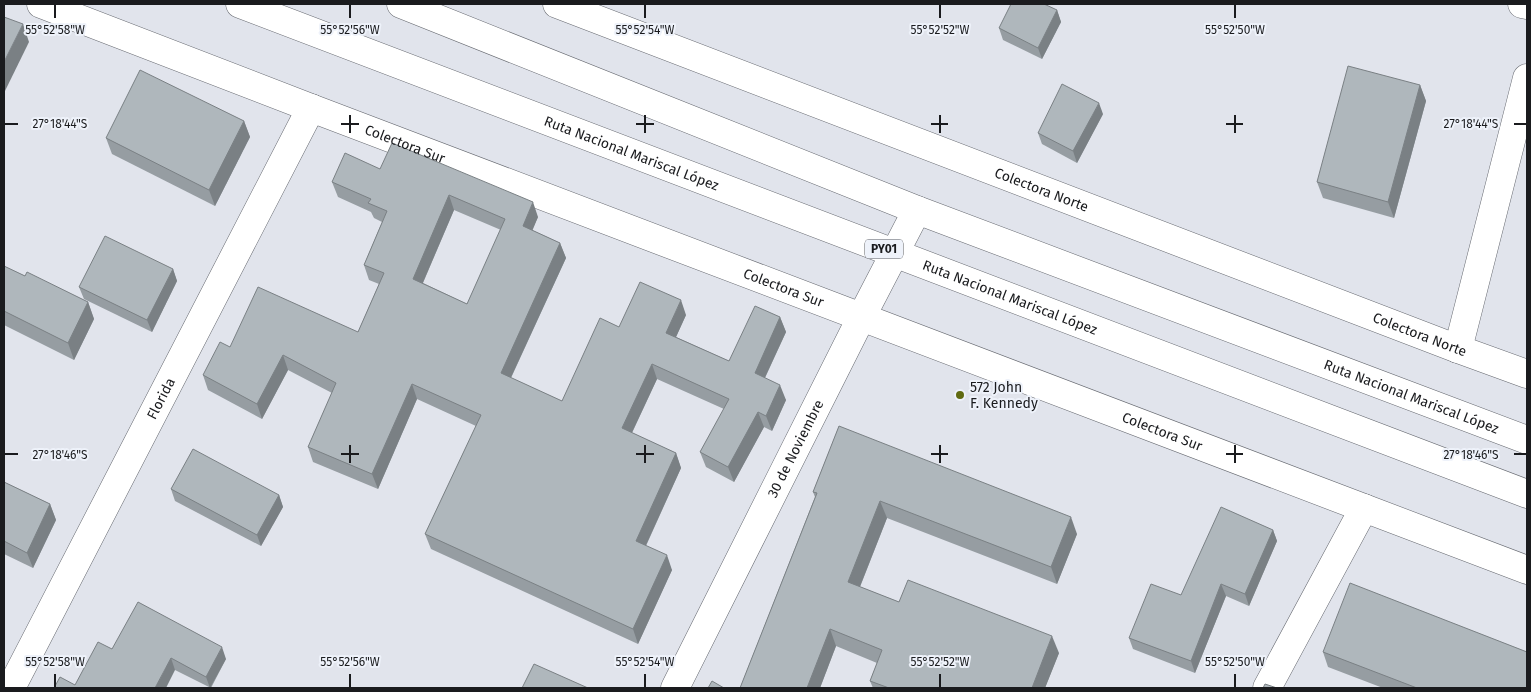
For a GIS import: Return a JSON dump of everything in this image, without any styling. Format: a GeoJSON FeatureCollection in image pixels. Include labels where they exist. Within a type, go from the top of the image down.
{"type":"FeatureCollection","features":[{"type":"Feature","properties":{"kind":"main road","name":"Colectora Sur"},"geometry":{"type":"LineString","coordinates":[[41,4],[1527,570]]}},
{"type":"Feature","properties":{"kind":"main road","name":"Ruta Nacional Mariscal López"},"geometry":{"type":"LineString","coordinates":[[240,4],[1527,494]]}},
{"type":"Feature","properties":{"kind":"main road","name":"Ruta Nacional Mariscal López"},"geometry":{"type":"LineString","coordinates":[[401,4],[917,210],[1527,440]]}},
{"type":"Feature","properties":{"kind":"main road","name":"Colectora Norte"},"geometry":{"type":"LineString","coordinates":[[557,4],[1527,374]]}},
{"type":"Feature","properties":{"kind":"main road"},"geometry":{"type":"LineString","coordinates":[[1522,4],[1527,5]]}},
{"type":"Feature","properties":{"kind":"main road"},"geometry":{"type":"LineString","coordinates":[[1458,349],[1527,78]]}},
{"type":"Feature","properties":{"kind":"main road","name":"Florida"},"geometry":{"type":"LineString","coordinates":[[11,688],[311,108]]}},
{"type":"Feature","properties":{"kind":"main road","name":"30 de Noviembre"},"geometry":{"type":"LineString","coordinates":[[675,688],[917,210]]}},
{"type":"Feature","properties":{"kind":"main road"},"geometry":{"type":"LineString","coordinates":[[1267,688],[1364,508]]}},
{"type":"Feature","properties":{"kind":"building"},"geometry":{"type":"Polygon","coordinates":[[[1011,4],[1044,4],[1057,10],[1038,48],[999,28],[1011,4]]]}},
{"type":"Feature","properties":{"kind":"building"},"geometry":{"type":"Polygon","coordinates":[[[4,17],[23,24],[4,62],[4,17]]]}},
{"type":"Feature","properties":{"kind":"building"},"geometry":{"type":"Polygon","coordinates":[[[1348,66],[1420,85],[1388,202],[1317,182],[1348,66]]]}},
{"type":"Feature","properties":{"kind":"building"},"geometry":{"type":"Polygon","coordinates":[[[140,70],[244,121],[209,190],[106,138],[140,70]]]}},
{"type":"Feature","properties":{"kind":"building"},"geometry":{"type":"Polygon","coordinates":[[[1062,84],[1099,103],[1073,151],[1038,133],[1062,84]]]}},
{"type":"Feature","properties":{"kind":"building"},"geometry":{"type":"Polygon","coordinates":[[[392,143],[533,202],[523,226],[560,243],[501,373],[562,401],[600,318],[619,327],[640,282],[681,300],[666,333],[729,361],[755,306],[780,317],[755,373],[780,385],[766,416],[758,412],[728,467],[700,452],[729,399],[652,364],[622,428],[676,453],[636,541],[667,555],[633,629],[425,534],[481,415],[412,384],[372,474],[308,447],[336,383],[283,355],[257,404],[203,375],[220,342],[230,347],[258,287],[358,332],[384,273],[364,265],[387,211],[368,203],[371,199],[332,182],[345,153],[380,169],[392,143]],[[449,195],[413,279],[467,304],[505,219],[449,195]]]}},
{"type":"Feature","properties":{"kind":"building"},"geometry":{"type":"Polygon","coordinates":[[[105,236],[173,269],[147,320],[79,287],[105,236]]]}},
{"type":"Feature","properties":{"kind":"building"},"geometry":{"type":"Polygon","coordinates":[[[4,266],[25,276],[27,272],[88,302],[68,343],[4,311],[4,266]]]}},
{"type":"Feature","properties":{"kind":"building"},"geometry":{"type":"Polygon","coordinates":[[[839,426],[1071,517],[1051,567],[880,501],[848,582],[899,602],[908,580],[1052,636],[1032,688],[889,688],[870,681],[882,650],[830,629],[807,688],[740,688],[817,493],[813,492],[839,426]]]}},
{"type":"Feature","properties":{"kind":"building"},"geometry":{"type":"Polygon","coordinates":[[[193,449],[279,495],[257,535],[171,489],[193,449]]]}},
{"type":"Feature","properties":{"kind":"building"},"geometry":{"type":"Polygon","coordinates":[[[4,482],[50,504],[27,553],[4,541],[4,482]]]}},
{"type":"Feature","properties":{"kind":"building"},"geometry":{"type":"Polygon","coordinates":[[[1221,507],[1273,530],[1245,594],[1221,584],[1191,661],[1129,638],[1151,584],[1181,595],[1221,507]]]}},
{"type":"Feature","properties":{"kind":"building"},"geometry":{"type":"Polygon","coordinates":[[[1350,583],[1527,652],[1527,688],[1417,688],[1323,652],[1350,583]]]}},
{"type":"Feature","properties":{"kind":"building"},"geometry":{"type":"Polygon","coordinates":[[[138,602],[222,647],[206,677],[171,658],[155,688],[54,688],[60,677],[75,685],[98,642],[112,649],[138,602]]]}},
{"type":"Feature","properties":{"kind":"building"},"geometry":{"type":"Polygon","coordinates":[[[534,664],[588,688],[522,688],[534,664]]]}},
{"type":"Feature","properties":{"kind":"building"},"geometry":{"type":"Polygon","coordinates":[[[712,681],[724,688],[708,688],[712,681]]]}},
{"type":"Feature","properties":{"kind":"building"},"geometry":{"type":"Polygon","coordinates":[[[1265,684],[1277,688],[1263,688],[1265,684]]]}},
{"type":"Feature","properties":{"kind":"place","name":"572 John F. Kennedy"},"geometry":{"type":"Point","coordinates":[960,395]}}]}
